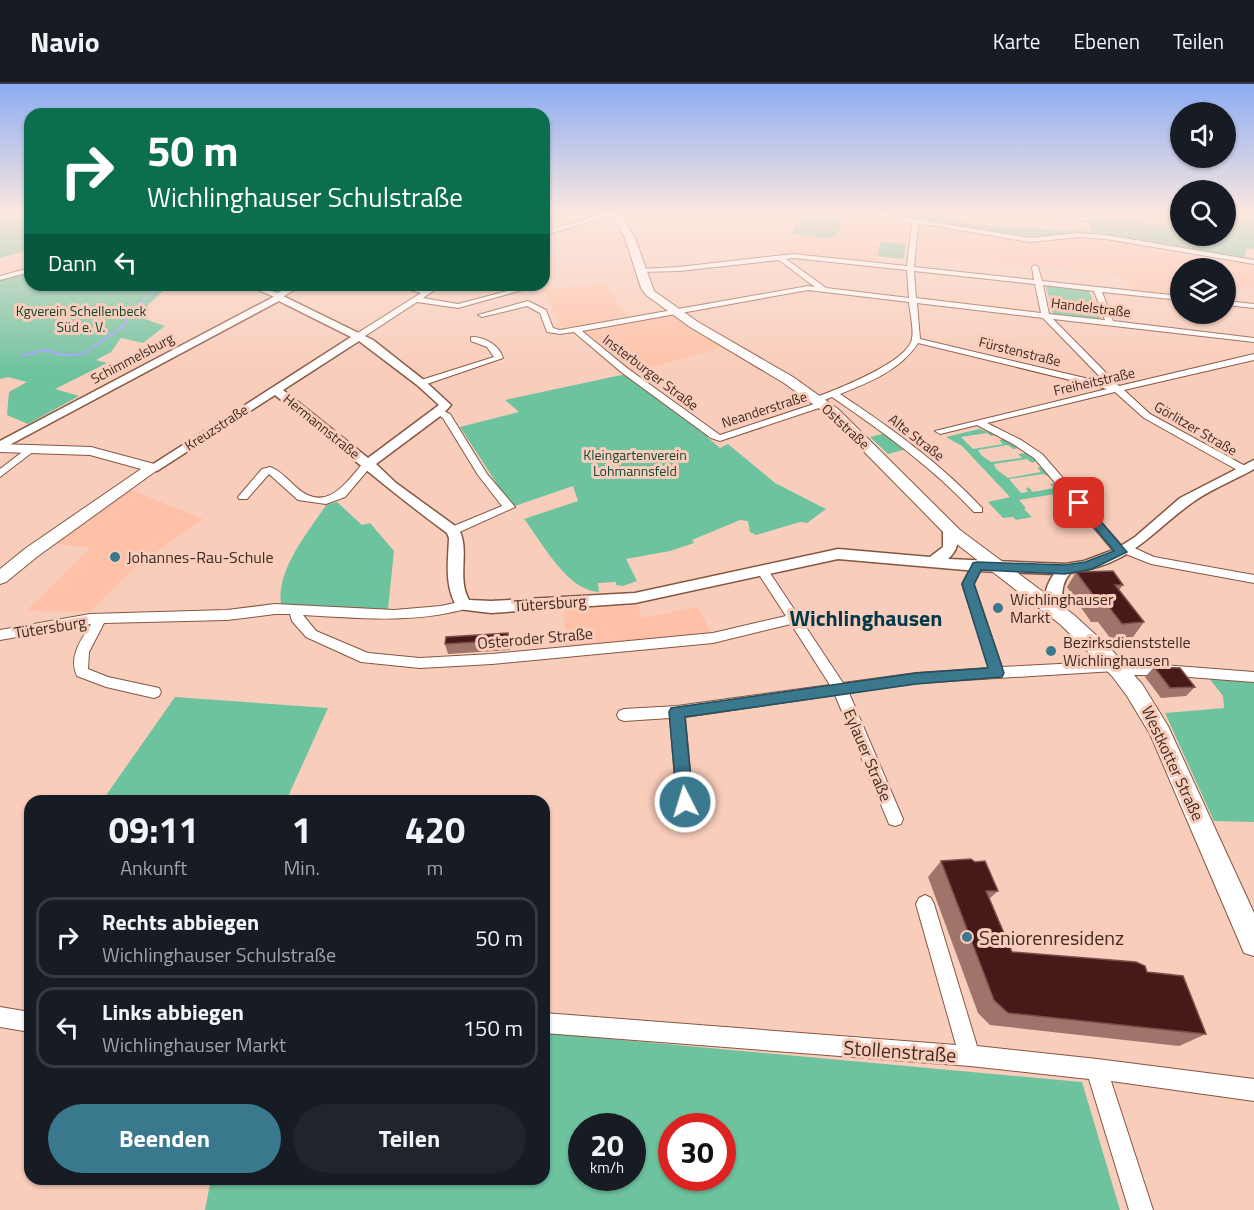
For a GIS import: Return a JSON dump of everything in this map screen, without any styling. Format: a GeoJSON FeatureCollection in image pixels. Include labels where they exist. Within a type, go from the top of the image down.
{"type":"FeatureCollection","features":[{"type":"Feature","properties":{"kind":"main road","name":"Oststraße"},"geometry":{"type":"LineString","coordinates":[[639,266],[648,290],[675,311],[824,399],[835,413],[950,529],[997,567]]}},
{"type":"Feature","properties":{"kind":"main road"},"geometry":{"type":"LineString","coordinates":[[0,447],[103,452],[153,468]]}},
{"type":"Feature","properties":{"kind":"main road","name":"Kreuzstraße"},"geometry":{"type":"LineString","coordinates":[[0,578],[32,552],[153,468]]}},
{"type":"Feature","properties":{"kind":"main road","name":"Westkotter Straße"},"geometry":{"type":"LineString","coordinates":[[997,567],[1054,608],[1091,639],[1119,668],[1147,706],[1254,943]]}},
{"type":"Feature","properties":{"kind":"street"},"geometry":{"type":"LineString","coordinates":[[641,271],[700,266]]}},
{"type":"Feature","properties":{"kind":"street"},"geometry":{"type":"LineString","coordinates":[[791,266],[823,289]]}},
{"type":"Feature","properties":{"kind":"street"},"geometry":{"type":"LineString","coordinates":[[879,266],[1170,297]]}},
{"type":"Feature","properties":{"kind":"street"},"geometry":{"type":"LineString","coordinates":[[910,266],[916,340]]}},
{"type":"Feature","properties":{"kind":"street"},"geometry":{"type":"LineString","coordinates":[[1035,267],[1046,316]]}},
{"type":"Feature","properties":{"kind":"street"},"geometry":{"type":"LineString","coordinates":[[0,278],[24,272]]}},
{"type":"Feature","properties":{"kind":"street","name":"Handelstraße"},"geometry":{"type":"LineString","coordinates":[[482,315],[527,302],[543,312],[551,331],[808,288],[1254,340]]}},
{"type":"Feature","properties":{"kind":"street"},"geometry":{"type":"LineString","coordinates":[[1097,289],[1110,323]]}},
{"type":"Feature","properties":{"kind":"street"},"geometry":{"type":"LineString","coordinates":[[266,291],[359,336],[421,383],[445,405],[440,412],[447,416],[483,475],[509,507],[453,531],[456,538],[456,591],[464,605]]}},
{"type":"Feature","properties":{"kind":"street"},"geometry":{"type":"LineString","coordinates":[[279,296],[288,291]]}},
{"type":"Feature","properties":{"kind":"street"},"geometry":{"type":"LineString","coordinates":[[422,291],[426,292]]}},
{"type":"Feature","properties":{"kind":"street"},"geometry":{"type":"LineString","coordinates":[[415,299],[458,306],[514,291]]}},
{"type":"Feature","properties":{"kind":"street","name":"Kreuzstraße"},"geometry":{"type":"LineString","coordinates":[[153,468],[426,292]]}},
{"type":"Feature","properties":{"kind":"street","name":"Schimmelsburg"},"geometry":{"type":"LineString","coordinates":[[0,447],[279,296]]}},
{"type":"Feature","properties":{"kind":"street"},"geometry":{"type":"LineString","coordinates":[[1236,304],[1254,306]]}},
{"type":"Feature","properties":{"kind":"street","name":"Görlitzer Straße"},"geometry":{"type":"LineString","coordinates":[[1046,316],[1117,389],[1147,416],[1248,466]]}},
{"type":"Feature","properties":{"kind":"street","name":"Insterburger Straße"},"geometry":{"type":"LineString","coordinates":[[574,328],[624,370],[714,436]]}},
{"type":"Feature","properties":{"kind":"street"},"geometry":{"type":"LineString","coordinates":[[421,383],[499,358],[498,353],[486,343],[474,339]]}},
{"type":"Feature","properties":{"kind":"street","name":"Fürstenstraße"},"geometry":{"type":"LineString","coordinates":[[916,340],[1117,389]]}},
{"type":"Feature","properties":{"kind":"street","name":"Neanderstraße"},"geometry":{"type":"LineString","coordinates":[[714,436],[720,438],[824,399],[866,380],[911,349],[916,340]]}},
{"type":"Feature","properties":{"kind":"street","name":"Freiheitstraße"},"geometry":{"type":"LineString","coordinates":[[940,431],[1254,357]]}},
{"type":"Feature","properties":{"kind":"street","name":"Hermannstraße"},"geometry":{"type":"LineString","coordinates":[[275,389],[368,464],[391,486],[453,531]]}},
{"type":"Feature","properties":{"kind":"street","name":"Alte Straße"},"geometry":{"type":"LineString","coordinates":[[824,399],[905,444],[935,468],[978,510]]}},
{"type":"Feature","properties":{"kind":"street","name":"Hermannstraße"},"geometry":{"type":"LineString","coordinates":[[243,497],[266,471],[270,470],[302,498],[317,501],[332,499],[341,495],[368,464],[440,412]]}},
{"type":"Feature","properties":{"kind":"street"},"geometry":{"type":"LineString","coordinates":[[978,422],[1017,442],[1038,456],[1124,551],[1160,562],[1254,579]]}},
{"type":"Feature","properties":{"kind":"street"},"geometry":{"type":"LineString","coordinates":[[0,474],[30,449]]}},
{"type":"Feature","properties":{"kind":"street","name":"Tütersburg"},"geometry":{"type":"LineString","coordinates":[[0,635],[74,621],[100,619],[186,617],[275,609],[394,615],[441,611],[464,605],[491,607],[635,598],[838,554],[977,566],[1065,570],[1087,566],[1124,551],[1185,501],[1248,466]]}},
{"type":"Feature","properties":{"kind":"street"},"geometry":{"type":"LineString","coordinates":[[933,562],[949,551],[952,543],[950,529]]}},
{"type":"Feature","properties":{"kind":"street"},"geometry":{"type":"LineString","coordinates":[[977,566],[968,584],[997,673]]}},
{"type":"Feature","properties":{"kind":"street","name":"Eylauer Straße"},"geometry":{"type":"LineString","coordinates":[[762,570],[840,689],[895,819]]}},
{"type":"Feature","properties":{"kind":"street"},"geometry":{"type":"LineString","coordinates":[[1054,608],[1052,597],[1054,584],[1065,570]]}},
{"type":"Feature","properties":{"kind":"street","name":"Osteroder Straße"},"geometry":{"type":"LineString","coordinates":[[296,610],[297,618],[310,634],[357,654],[381,660],[420,663],[492,659],[712,638],[794,619]]}},
{"type":"Feature","properties":{"kind":"street","name":"Tütersburg"},"geometry":{"type":"LineString","coordinates":[[100,619],[81,654],[79,665],[82,672],[106,682],[154,692]]}},
{"type":"Feature","properties":{"kind":"street"},"geometry":{"type":"LineString","coordinates":[[624,715],[677,712],[916,678],[997,673],[1119,668],[1254,677]]}},
{"type":"Feature","properties":{"kind":"street"},"geometry":{"type":"LineString","coordinates":[[677,712],[685,802]]}},
{"type":"Feature","properties":{"kind":"street"},"geometry":{"type":"LineString","coordinates":[[925,904],[970,1056]]}},
{"type":"Feature","properties":{"kind":"street"},"geometry":{"type":"LineString","coordinates":[[0,1017],[24,1021]]}},
{"type":"Feature","properties":{"kind":"street","name":"Stollenstraße"},"geometry":{"type":"LineString","coordinates":[[550,1023],[970,1056],[1097,1069],[1254,1090]]}},
{"type":"Feature","properties":{"kind":"street"},"geometry":{"type":"LineString","coordinates":[[1097,1069],[1141,1210]]}},
{"type":"Feature","properties":{"kind":"shaded area"},"geometry":{"type":"Polygon","coordinates":[[[1033,266],[1170,266],[1170,294],[1133,290],[1124,276],[1033,266]]]}},
{"type":"Feature","properties":{"kind":"shaded area"},"geometry":{"type":"Polygon","coordinates":[[[1236,266],[1254,266],[1254,289],[1236,288],[1236,266]]]}},
{"type":"Feature","properties":{"kind":"shaded area"},"geometry":{"type":"Polygon","coordinates":[[[607,285],[607,289],[618,299],[613,300],[628,316],[562,328],[544,291],[550,291],[550,289],[607,285]]]}},
{"type":"Feature","properties":{"kind":"shaded area"},"geometry":{"type":"Polygon","coordinates":[[[669,313],[723,347],[634,373],[583,334],[591,328],[669,313]]]}},
{"type":"Feature","properties":{"kind":"shaded area","name":"Johannes-Rau-Schule"},"geometry":{"type":"Polygon","coordinates":[[[131,490],[203,519],[135,567],[90,612],[26,611],[91,548],[55,544],[131,490]]]}},
{"type":"Feature","properties":{"kind":"shaded area"},"geometry":{"type":"Polygon","coordinates":[[[639,605],[641,618],[698,607],[711,633],[566,649],[564,610],[639,605]]]}},
{"type":"Feature","properties":{"kind":"green space","name":"Kgverein Schellenbeck Süd e. V."},"geometry":{"type":"Polygon","coordinates":[[[24,273],[24,291],[163,291],[136,316],[165,326],[143,343],[121,338],[111,352],[96,360],[107,363],[55,389],[79,396],[28,424],[7,415],[9,392],[27,382],[8,377],[0,379],[0,279],[24,273]]]}},
{"type":"Feature","properties":{"kind":"green space"},"geometry":{"type":"Polygon","coordinates":[[[1046,286],[1089,291],[1100,319],[1053,314],[1046,286]]]}},
{"type":"Feature","properties":{"kind":"green space","name":"Kleingartenverein Lohmannsfeld"},"geometry":{"type":"Polygon","coordinates":[[[626,374],[709,435],[707,437],[720,448],[728,444],[775,483],[826,509],[807,523],[800,522],[756,535],[750,532],[748,521],[740,520],[692,540],[694,543],[670,551],[626,559],[637,581],[623,586],[616,585],[616,582],[598,583],[599,592],[587,590],[576,583],[556,564],[524,519],[578,501],[573,486],[512,507],[460,427],[519,412],[505,400],[626,374]]]}},
{"type":"Feature","properties":{"kind":"green space"},"geometry":{"type":"Polygon","coordinates":[[[979,429],[996,435],[991,436],[987,433],[961,437],[973,449],[1003,444],[999,440],[1005,440],[1020,448],[1013,449],[1008,445],[978,450],[991,462],[1022,458],[1018,454],[1026,453],[1036,461],[1032,463],[1027,459],[994,464],[996,469],[1008,478],[1041,472],[1037,467],[1042,468],[1050,477],[1043,474],[1009,479],[1021,493],[1028,492],[1026,489],[1028,487],[1033,492],[1054,488],[1050,484],[1055,483],[1067,497],[1060,498],[1055,494],[1019,500],[1032,517],[1016,520],[1013,517],[1003,518],[988,502],[1010,497],[962,446],[946,437],[979,429]]]}},
{"type":"Feature","properties":{"kind":"green space"},"geometry":{"type":"Polygon","coordinates":[[[886,433],[907,449],[888,454],[870,437],[886,433]]]}},
{"type":"Feature","properties":{"kind":"green space"},"geometry":{"type":"Polygon","coordinates":[[[337,502],[362,525],[370,523],[394,551],[388,609],[281,605],[283,578],[295,552],[326,505],[337,502]]]}},
{"type":"Feature","properties":{"kind":"green space"},"geometry":{"type":"Polygon","coordinates":[[[1208,677],[1254,681],[1254,822],[1214,821],[1165,713],[1224,708],[1223,696],[1208,677]]]}},
{"type":"Feature","properties":{"kind":"green space"},"geometry":{"type":"Polygon","coordinates":[[[175,697],[328,708],[289,795],[106,795],[175,697]]]}},
{"type":"Feature","properties":{"kind":"green space"},"geometry":{"type":"Polygon","coordinates":[[[550,1033],[1082,1082],[1120,1210],[205,1210],[210,1185],[550,1185],[550,1033]]]}},
{"type":"Feature","properties":{"kind":"building"},"geometry":{"type":"Polygon","coordinates":[[[1113,571],[1123,585],[1115,585],[1144,622],[1122,624],[1109,607],[1102,607],[1076,572],[1113,571]]]}},
{"type":"Feature","properties":{"kind":"building"},"geometry":{"type":"Polygon","coordinates":[[[508,633],[508,640],[445,644],[446,637],[508,633]]]}},
{"type":"Feature","properties":{"kind":"building"},"geometry":{"type":"Polygon","coordinates":[[[1154,667],[1180,668],[1195,687],[1170,688],[1154,667]]]}},
{"type":"Feature","properties":{"kind":"building"},"geometry":{"type":"Polygon","coordinates":[[[971,859],[975,862],[985,861],[998,891],[986,891],[1012,952],[1136,962],[1145,966],[1147,972],[1183,976],[1206,1034],[1008,1013],[994,1000],[941,861],[971,859]]]}},
{"type":"Feature","properties":{"kind":"waterway"},"geometry":{"type":"LineString","coordinates":[[142,301],[154,291]]}},
{"type":"Feature","properties":{"kind":"waterway"},"geometry":{"type":"LineString","coordinates":[[22,356],[44,350],[63,355],[83,354],[127,324],[125,316],[144,300]]}},
{"type":"Feature","properties":{"kind":"place","name":"Johannes-Rau-Schule"},"geometry":{"type":"Point","coordinates":[115,557]}},
{"type":"Feature","properties":{"kind":"place","name":"Wichlinghauser Markt"},"geometry":{"type":"Point","coordinates":[998,608]}},
{"type":"Feature","properties":{"kind":"place","name":"Bezirksdienststelle Wichlinghausen"},"geometry":{"type":"Point","coordinates":[1051,651]}},
{"type":"Feature","properties":{"kind":"place","name":"Seniorenresidenz"},"geometry":{"type":"Point","coordinates":[967,937]}},
{"type":"Feature","properties":{"kind":"district","name":"Wichlinghausen"},"geometry":{"type":"Point","coordinates":[866,618]}},
{"type":"Feature","properties":{"kind":"route"},"geometry":{"type":"LineString","coordinates":[[685,802],[677,712],[916,678],[997,673],[968,584],[972,575],[977,566],[1065,570],[1087,566],[1121,552],[1079,503]]}}]}
